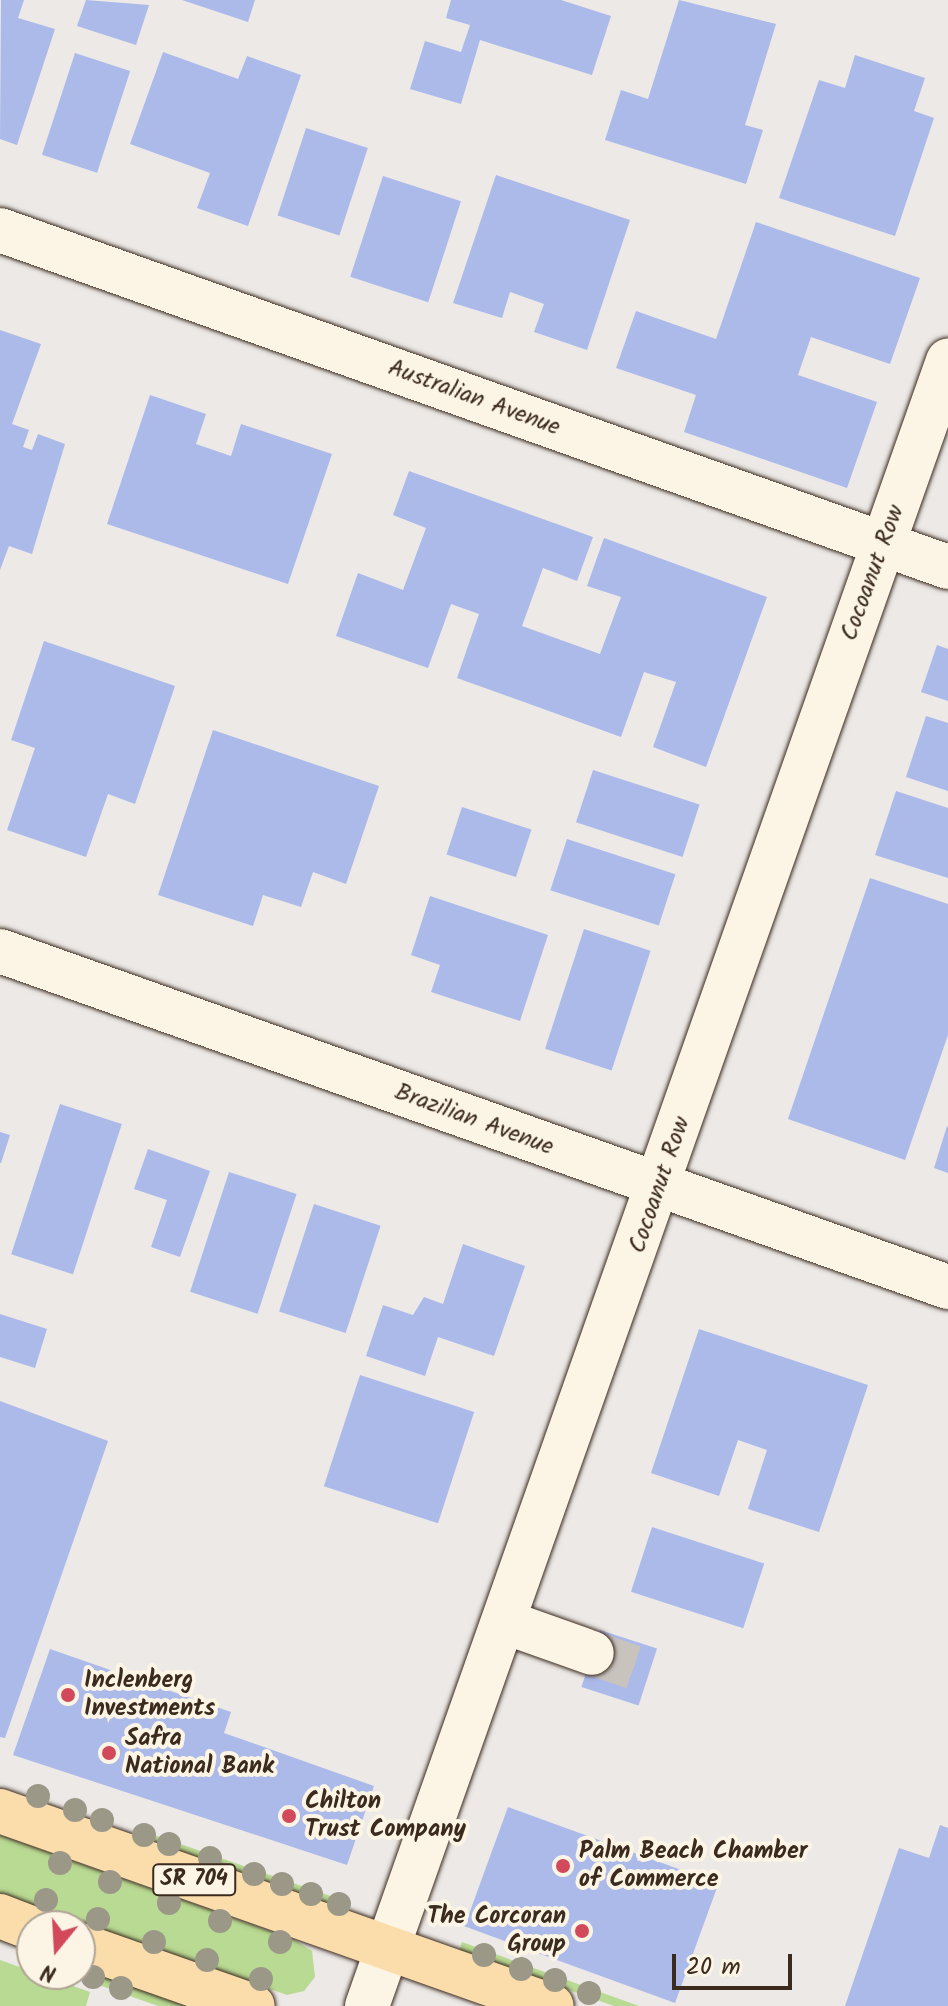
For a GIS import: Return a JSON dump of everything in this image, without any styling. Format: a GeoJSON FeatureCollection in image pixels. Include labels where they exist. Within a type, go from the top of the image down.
{"type":"FeatureCollection","features":[{"type":"Feature","properties":{"kind":"main road","name":"SR 704"},"geometry":{"type":"LineString","coordinates":[[0,1811],[552,2006]]}},
{"type":"Feature","properties":{"kind":"main road"},"geometry":{"type":"LineString","coordinates":[[96,1951],[253,2006]]}},
{"type":"Feature","properties":{"kind":"street","name":"Australian Avenue"},"geometry":{"type":"LineString","coordinates":[[0,230],[948,567]]}},
{"type":"Feature","properties":{"kind":"street","name":"Cocoanut Row"},"geometry":{"type":"LineString","coordinates":[[367,2006],[660,1186],[948,361]]}},
{"type":"Feature","properties":{"kind":"street","name":"Brazilian Avenue"},"geometry":{"type":"LineString","coordinates":[[0,951],[948,1287]]}},
{"type":"Feature","properties":{"kind":"street"},"geometry":{"type":"LineString","coordinates":[[505,1622],[592,1653]]}},
{"type":"Feature","properties":{"kind":"green space"},"geometry":{"type":"Polygon","coordinates":[[[137,1829],[345,1901],[345,1909],[138,1836],[137,1829]]]}},
{"type":"Feature","properties":{"kind":"green space"},"geometry":{"type":"Polygon","coordinates":[[[0,1835],[293,1939],[312,1951],[315,1977],[304,1991],[287,1995],[96,1927],[96,1910],[48,1910],[0,1893],[0,1835]]]}},
{"type":"Feature","properties":{"kind":"green space"},"geometry":{"type":"Polygon","coordinates":[[[462,1942],[639,2006],[614,2006],[459,1951],[462,1942]]]}},
{"type":"Feature","properties":{"kind":"green space"},"geometry":{"type":"Polygon","coordinates":[[[0,1960],[16,1966],[16,1990],[90,1992],[86,2006],[0,2006],[0,1960]]]}},
{"type":"Feature","properties":{"kind":"green space"},"geometry":{"type":"Polygon","coordinates":[[[96,1974],[187,2006],[158,2006],[96,1984],[96,1974]]]}},
{"type":"Feature","properties":{"kind":"building"},"geometry":{"type":"Polygon","coordinates":[[[1,0],[24,0],[18,18],[55,29],[17,145],[0,139],[1,0]]]}},
{"type":"Feature","properties":{"kind":"building"},"geometry":{"type":"Polygon","coordinates":[[[86,0],[149,5],[136,45],[77,26],[86,0]]]}},
{"type":"Feature","properties":{"kind":"building"},"geometry":{"type":"Polygon","coordinates":[[[182,0],[255,0],[248,22],[182,0]]]}},
{"type":"Feature","properties":{"kind":"building"},"geometry":{"type":"Polygon","coordinates":[[[451,0],[561,0],[611,16],[592,75],[480,40],[461,104],[410,89],[425,41],[461,52],[470,25],[446,18],[451,0]]]}},
{"type":"Feature","properties":{"kind":"building"},"geometry":{"type":"Polygon","coordinates":[[[679,0],[776,24],[745,125],[763,130],[746,184],[605,140],[621,90],[648,99],[679,0]]]}},
{"type":"Feature","properties":{"kind":"building"},"geometry":{"type":"Polygon","coordinates":[[[163,52],[238,79],[247,56],[301,75],[248,226],[197,208],[210,173],[130,144],[163,52]]]}},
{"type":"Feature","properties":{"kind":"building"},"geometry":{"type":"Polygon","coordinates":[[[75,53],[130,71],[97,173],[42,155],[75,53]]]}},
{"type":"Feature","properties":{"kind":"building"},"geometry":{"type":"Polygon","coordinates":[[[855,55],[925,78],[914,111],[934,118],[895,236],[779,198],[819,80],[845,88],[855,55]]]}},
{"type":"Feature","properties":{"kind":"building"},"geometry":{"type":"Polygon","coordinates":[[[306,128],[368,148],[339,236],[278,215],[306,128]]]}},
{"type":"Feature","properties":{"kind":"building"},"geometry":{"type":"Polygon","coordinates":[[[496,175],[630,220],[587,350],[534,332],[544,304],[510,292],[502,318],[453,303],[496,175]]]}},
{"type":"Feature","properties":{"kind":"building"},"geometry":{"type":"Polygon","coordinates":[[[383,176],[461,201],[428,302],[350,277],[383,176]]]}},
{"type":"Feature","properties":{"kind":"building"},"geometry":{"type":"Polygon","coordinates":[[[756,222],[920,278],[890,364],[811,337],[798,375],[877,402],[847,488],[684,432],[696,395],[616,368],[636,311],[716,339],[756,222]]]}},
{"type":"Feature","properties":{"kind":"building"},"geometry":{"type":"Polygon","coordinates":[[[0,330],[41,344],[12,424],[29,430],[23,447],[32,450],[38,434],[65,444],[32,554],[9,546],[0,570],[0,330]]]}},
{"type":"Feature","properties":{"kind":"building"},"geometry":{"type":"Polygon","coordinates":[[[150,395],[206,414],[196,444],[231,456],[241,424],[332,454],[288,584],[107,524],[150,395]]]}},
{"type":"Feature","properties":{"kind":"building"},"geometry":{"type":"Polygon","coordinates":[[[409,471],[593,537],[577,581],[543,568],[522,626],[600,654],[621,597],[587,586],[604,538],[767,597],[706,767],[653,747],[676,682],[644,672],[621,737],[457,678],[479,614],[451,604],[428,668],[336,636],[358,573],[403,590],[426,528],[393,515],[409,471]]]}},
{"type":"Feature","properties":{"kind":"building"},"geometry":{"type":"Polygon","coordinates":[[[44,641],[175,686],[135,804],[108,794],[86,857],[7,830],[35,748],[11,740],[44,641]]]}},
{"type":"Feature","properties":{"kind":"building"},"geometry":{"type":"Polygon","coordinates":[[[937,645],[948,649],[948,701],[921,692],[937,645]]]}},
{"type":"Feature","properties":{"kind":"building"},"geometry":{"type":"Polygon","coordinates":[[[926,716],[948,723],[948,791],[906,777],[926,716]]]}},
{"type":"Feature","properties":{"kind":"building"},"geometry":{"type":"Polygon","coordinates":[[[213,730],[379,786],[346,884],[313,872],[301,907],[263,895],[253,926],[158,895],[213,730]]]}},
{"type":"Feature","properties":{"kind":"building"},"geometry":{"type":"Polygon","coordinates":[[[593,770],[700,805],[683,857],[576,822],[593,770]]]}},
{"type":"Feature","properties":{"kind":"building"},"geometry":{"type":"Polygon","coordinates":[[[896,791],[948,808],[948,878],[875,855],[896,791]]]}},
{"type":"Feature","properties":{"kind":"building"},"geometry":{"type":"Polygon","coordinates":[[[462,807],[531,830],[516,877],[447,855],[462,807]]]}},
{"type":"Feature","properties":{"kind":"building"},"geometry":{"type":"Polygon","coordinates":[[[567,839],[675,874],[659,926],[550,890],[567,839]]]}},
{"type":"Feature","properties":{"kind":"building"},"geometry":{"type":"Polygon","coordinates":[[[870,878],[948,904],[948,1035],[905,1160],[788,1119],[870,878]]]}},
{"type":"Feature","properties":{"kind":"building"},"geometry":{"type":"Polygon","coordinates":[[[430,896],[548,935],[520,1021],[431,992],[440,965],[411,955],[430,896]]]}},
{"type":"Feature","properties":{"kind":"building"},"geometry":{"type":"Polygon","coordinates":[[[584,929],[651,951],[612,1070],[545,1049],[584,929]]]}},
{"type":"Feature","properties":{"kind":"building"},"geometry":{"type":"Polygon","coordinates":[[[60,1104],[122,1124],[73,1274],[11,1254],[60,1104]]]}},
{"type":"Feature","properties":{"kind":"building"},"geometry":{"type":"Polygon","coordinates":[[[948,1127],[948,1173],[934,1168],[948,1127]]]}},
{"type":"Feature","properties":{"kind":"building"},"geometry":{"type":"Polygon","coordinates":[[[0,1132],[10,1135],[1,1163],[0,1163],[0,1132]]]}},
{"type":"Feature","properties":{"kind":"building"},"geometry":{"type":"Polygon","coordinates":[[[148,1149],[210,1171],[180,1257],[151,1247],[167,1200],[134,1189],[148,1149]]]}},
{"type":"Feature","properties":{"kind":"building"},"geometry":{"type":"Polygon","coordinates":[[[229,1172],[297,1194],[258,1314],[190,1292],[229,1172]]]}},
{"type":"Feature","properties":{"kind":"building"},"geometry":{"type":"Polygon","coordinates":[[[314,1204],[381,1226],[346,1333],[279,1311],[314,1204]]]}},
{"type":"Feature","properties":{"kind":"building"},"geometry":{"type":"Polygon","coordinates":[[[463,1244],[525,1266],[494,1356],[438,1337],[425,1376],[366,1356],[383,1305],[413,1315],[424,1297],[443,1304],[463,1244]]]}},
{"type":"Feature","properties":{"kind":"building"},"geometry":{"type":"Polygon","coordinates":[[[0,1314],[47,1329],[35,1368],[0,1357],[0,1314]]]}},
{"type":"Feature","properties":{"kind":"building"},"geometry":{"type":"Polygon","coordinates":[[[699,1329],[868,1385],[819,1532],[748,1509],[767,1450],[738,1440],[719,1496],[651,1473],[699,1329]]]}},
{"type":"Feature","properties":{"kind":"building"},"geometry":{"type":"Polygon","coordinates":[[[360,1375],[474,1412],[438,1523],[324,1486],[360,1375]]]}},
{"type":"Feature","properties":{"kind":"building"},"geometry":{"type":"Polygon","coordinates":[[[0,1401],[108,1441],[5,1738],[0,1737],[0,1401]]]}},
{"type":"Feature","properties":{"kind":"building"},"geometry":{"type":"Polygon","coordinates":[[[652,1527],[764,1563],[743,1628],[631,1592],[652,1527]]]}},
{"type":"Feature","properties":{"kind":"building"},"geometry":{"type":"Polygon","coordinates":[[[600,1630],[657,1649],[639,1706],[581,1687],[600,1630]]]}},
{"type":"Feature","properties":{"kind":"building"},"geometry":{"type":"Polygon","coordinates":[[[50,1649],[231,1712],[224,1733],[374,1786],[347,1865],[13,1755],[50,1649]]]}},
{"type":"Feature","properties":{"kind":"building"},"geometry":{"type":"Polygon","coordinates":[[[508,1807],[718,1884],[675,2003],[465,1926],[508,1807]]]}},
{"type":"Feature","properties":{"kind":"building"},"geometry":{"type":"Polygon","coordinates":[[[940,1825],[948,1828],[948,2006],[845,2006],[899,1848],[929,1858],[940,1825]]]}},
{"type":"Feature","properties":{"kind":"tunnel"},"geometry":{"type":"LineString","coordinates":[[592,1653],[650,1673]]}},
{"type":"Feature","properties":{"kind":"place","name":"Inclenberg Investments"},"geometry":{"type":"Point","coordinates":[68,1695]}},
{"type":"Feature","properties":{"kind":"place","name":"Safra National Bank"},"geometry":{"type":"Point","coordinates":[109,1753]}},
{"type":"Feature","properties":{"kind":"place","name":"Chilton Trust Company"},"geometry":{"type":"Point","coordinates":[289,1816]}},
{"type":"Feature","properties":{"kind":"place","name":"Palm Beach Chamber of Commerce"},"geometry":{"type":"Point","coordinates":[563,1866]}},
{"type":"Feature","properties":{"kind":"place","name":"The Corcoran Group"},"geometry":{"type":"Point","coordinates":[582,1931]}}]}
